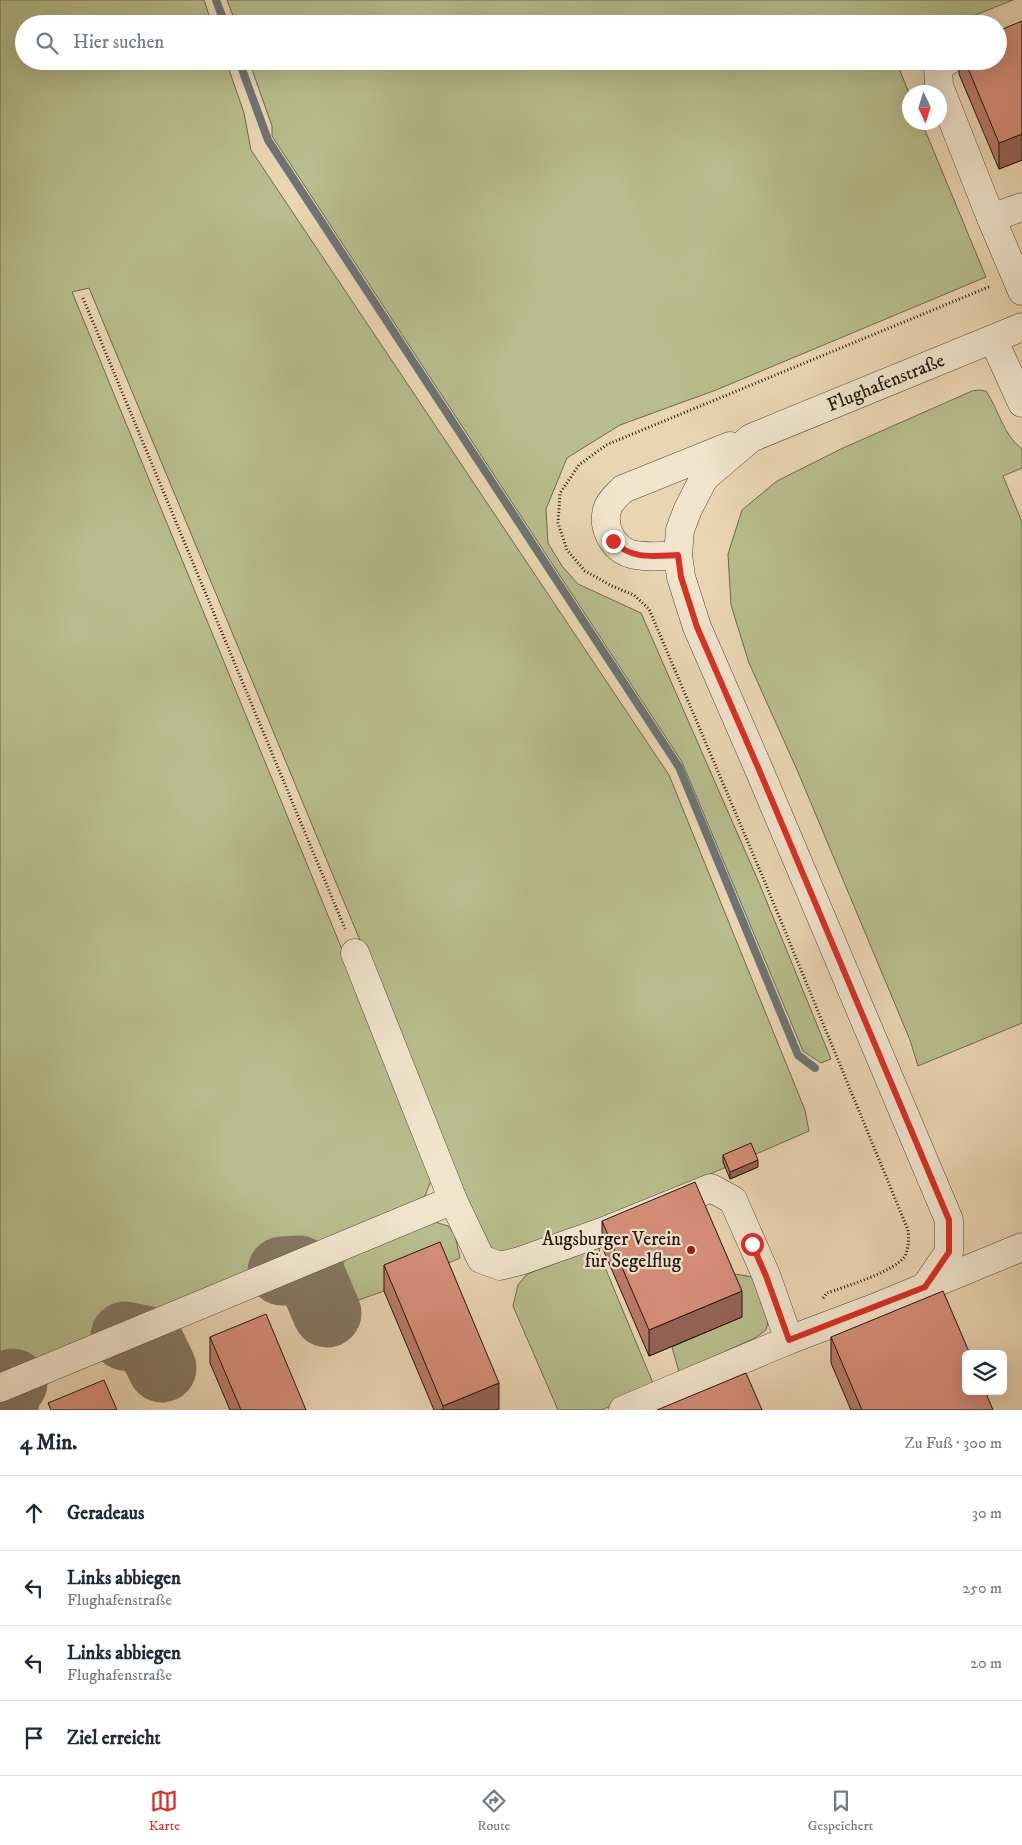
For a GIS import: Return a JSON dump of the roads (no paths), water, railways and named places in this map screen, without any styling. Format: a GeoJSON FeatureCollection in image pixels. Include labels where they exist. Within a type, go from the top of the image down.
{"type":"FeatureCollection","features":[{"type":"Feature","properties":{"kind":"street"},"geometry":{"type":"LineString","coordinates":[[938,70],[938,86],[1022,291]]}},
{"type":"Feature","properties":{"kind":"street"},"geometry":{"type":"LineString","coordinates":[[991,218],[1022,206]]}},
{"type":"Feature","properties":{"kind":"street","name":"Flughafenstraße"},"geometry":{"type":"LineString","coordinates":[[678,555],[643,556],[631,554],[621,549],[613,541],[607,530],[607,513],[614,498],[623,489],[1022,328]]}},
{"type":"Feature","properties":{"kind":"street"},"geometry":{"type":"LineString","coordinates":[[993,340],[1022,403]]}},
{"type":"Feature","properties":{"kind":"street","name":"Flughafenstraße"},"geometry":{"type":"LineString","coordinates":[[751,438],[704,478],[688,508],[680,530],[678,555],[681,577],[697,627],[949,1220],[949,1252],[925,1287]]}},
{"type":"Feature","properties":{"kind":"street"},"geometry":{"type":"LineString","coordinates":[[355,953],[453,1200],[481,1259],[500,1266],[520,1261],[602,1232],[711,1188],[733,1200],[766,1276],[789,1340]]}},
{"type":"Feature","properties":{"kind":"street"},"geometry":{"type":"LineString","coordinates":[[0,1388],[453,1200]]}},
{"type":"Feature","properties":{"kind":"street"},"geometry":{"type":"LineString","coordinates":[[623,1410],[789,1340],[1022,1247]]}},
{"type":"Feature","properties":{"kind":"waterway"},"geometry":{"type":"LineString","coordinates":[[216,0],[222,15]]}},
{"type":"Feature","properties":{"kind":"waterway"},"geometry":{"type":"LineString","coordinates":[[242,70],[268,140],[679,767],[798,1055],[815,1068]]}},
{"type":"Feature","properties":{"kind":"place","name":"Augsburger Verein für Segelflug"},"geometry":{"type":"Point","coordinates":[691,1250]}}]}
